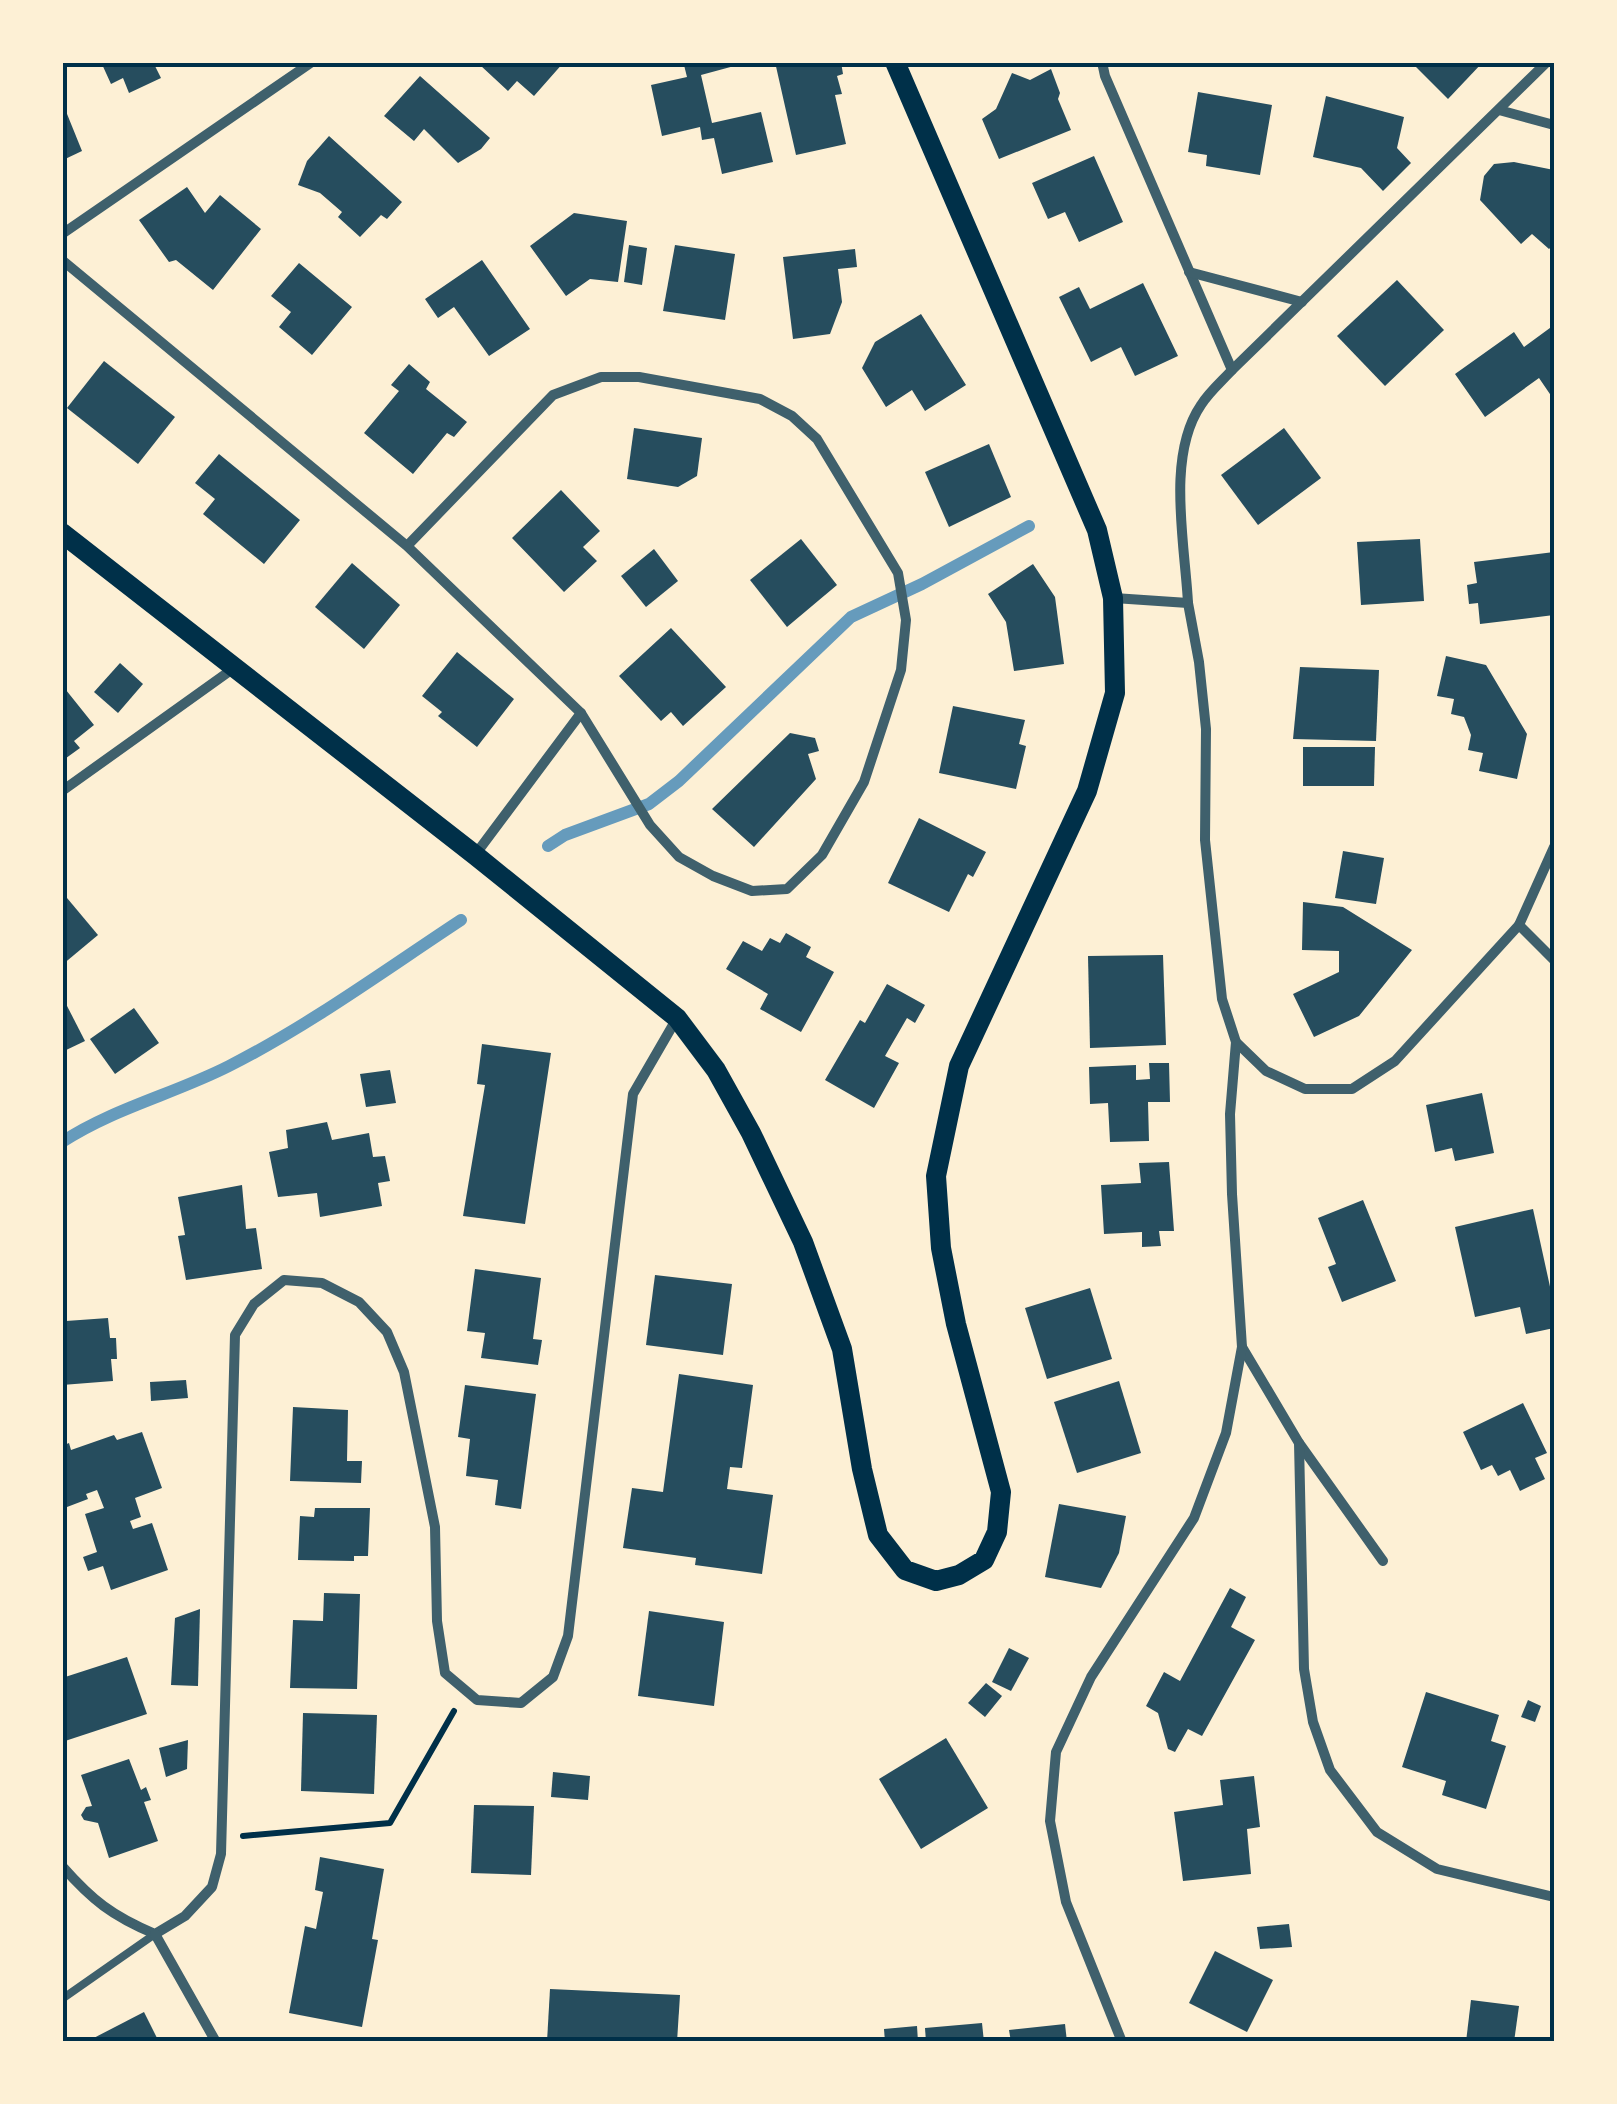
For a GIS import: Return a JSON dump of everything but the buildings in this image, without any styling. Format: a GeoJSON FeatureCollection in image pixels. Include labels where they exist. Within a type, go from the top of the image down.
{"type":"FeatureCollection","features":[{"type":"Feature","properties":{"kind":"main road"},"geometry":{"type":"LineString","coordinates":[[62,533],[476,855],[677,1018],[716,1070],[752,1134],[802,1242],[842,1349],[862,1469],[878,1535],[904,1570],[936,1581],[959,1576],[984,1560],[997,1532],[1002,1492],[956,1324],[941,1248],[936,1176],[959,1066],[1087,791],[1116,693],[1113,598],[1097,530],[895,62]]}},
{"type":"Feature","properties":{"kind":"street"},"geometry":{"type":"LineString","coordinates":[[62,234],[312,62]]}},
{"type":"Feature","properties":{"kind":"street"},"geometry":{"type":"LineString","coordinates":[[1102,62],[1104,76],[1232,370]]}},
{"type":"Feature","properties":{"kind":"street"},"geometry":{"type":"LineString","coordinates":[[1122,2042],[1066,1902],[1050,1821],[1056,1752],[1091,1677],[1194,1518],[1226,1433],[1242,1347],[1230,1130],[1236,1042],[1222,999],[1204,840],[1206,729],[1188,603],[1182,444],[1200,406],[1232,370],[1546,62]]}},
{"type":"Feature","properties":{"kind":"street"},"geometry":{"type":"LineString","coordinates":[[1499,110],[1554,126]]}},
{"type":"Feature","properties":{"kind":"street"},"geometry":{"type":"LineString","coordinates":[[62,260],[407,546],[581,713],[650,825],[679,857],[712,876],[752,890],[787,888],[822,855],[864,782],[901,670],[906,620],[898,574],[817,439],[792,416],[760,399],[639,377],[601,377],[553,395],[407,546]]}},
{"type":"Feature","properties":{"kind":"street"},"geometry":{"type":"LineString","coordinates":[[1189,272],[1302,302]]}},
{"type":"Feature","properties":{"kind":"street"},"geometry":{"type":"LineString","coordinates":[[1113,598],[1188,603]]}},
{"type":"Feature","properties":{"kind":"street"},"geometry":{"type":"LineString","coordinates":[[62,791],[234,668]]}},
{"type":"Feature","properties":{"kind":"street"},"geometry":{"type":"LineString","coordinates":[[476,855],[581,713]]}},
{"type":"Feature","properties":{"kind":"street"},"geometry":{"type":"LineString","coordinates":[[1236,1042],[1266,1071],[1305,1089],[1352,1089],[1395,1061],[1519,926],[1554,847]]}},
{"type":"Feature","properties":{"kind":"street"},"geometry":{"type":"LineString","coordinates":[[1519,926],[1554,960]]}},
{"type":"Feature","properties":{"kind":"street"},"geometry":{"type":"LineString","coordinates":[[154,1934],[185,1916],[212,1887],[221,1854],[235,1335],[254,1304],[284,1280],[322,1283],[359,1302],[386,1332],[404,1372],[435,1527],[444,1673],[477,1700],[521,1703],[553,1676],[568,1636],[633,1094],[677,1018]]}},
{"type":"Feature","properties":{"kind":"street"},"geometry":{"type":"LineString","coordinates":[[1242,1347],[1300,1442],[1383,1561]]}},
{"type":"Feature","properties":{"kind":"street"},"geometry":{"type":"LineString","coordinates":[[1300,1442],[1304,1669],[1313,1722],[1330,1770],[1377,1832],[1437,1869],[1554,1897]]}},
{"type":"Feature","properties":{"kind":"street"},"geometry":{"type":"LineString","coordinates":[[62,1866],[92,1899],[121,1920],[154,1934],[216,2042]]}},
{"type":"Feature","properties":{"kind":"lane"},"geometry":{"type":"LineString","coordinates":[[62,1999],[154,1934]]}},
{"type":"Feature","properties":{"kind":"path"},"geometry":{"type":"LineString","coordinates":[[222,1837],[390,1823],[466,1690]]}},
{"type":"Feature","properties":{"kind":"waterway"},"geometry":{"type":"LineString","coordinates":[[548,846],[565,835],[649,804],[679,781],[851,617],[1029,526]]}},
{"type":"Feature","properties":{"kind":"waterway"},"geometry":{"type":"LineString","coordinates":[[62,1142],[102,1120],[259,1050],[461,920]]}}]}
